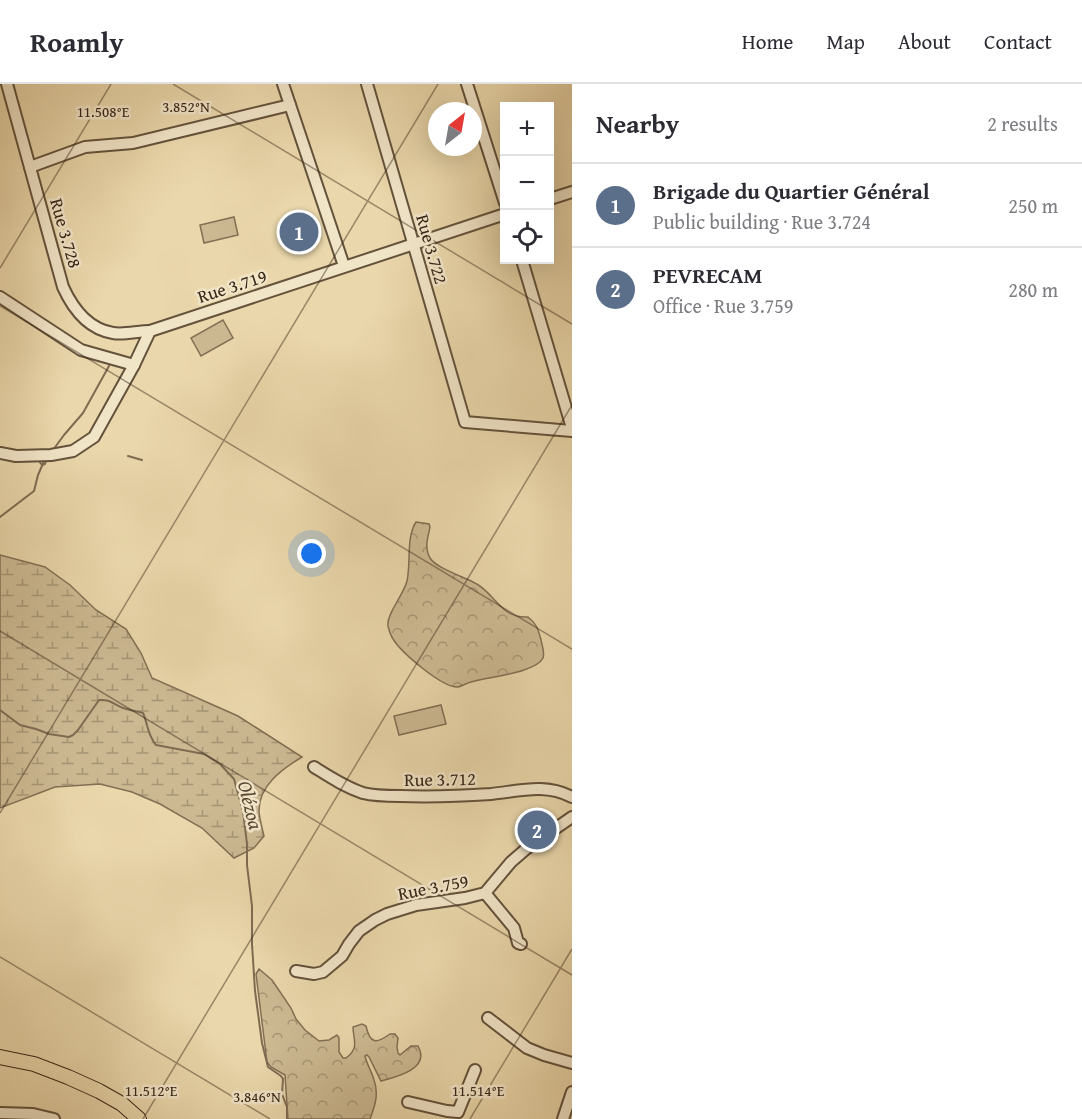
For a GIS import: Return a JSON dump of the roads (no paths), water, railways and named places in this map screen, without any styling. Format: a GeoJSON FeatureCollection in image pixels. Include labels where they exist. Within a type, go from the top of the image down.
{"type":"FeatureCollection","features":[{"type":"Feature","properties":{"kind":"main road"},"geometry":{"type":"LineString","coordinates":[[0,1057],[34,1064],[68,1077],[122,1104],[139,1119]]}},
{"type":"Feature","properties":{"kind":"street","name":"Rue 3.728"},"geometry":{"type":"LineString","coordinates":[[7,84],[63,287],[76,311],[98,329],[114,333],[150,331]]}},
{"type":"Feature","properties":{"kind":"street"},"geometry":{"type":"LineString","coordinates":[[283,84],[344,266]]}},
{"type":"Feature","properties":{"kind":"street","name":"Rue 3.722"},"geometry":{"type":"LineString","coordinates":[[367,84],[465,422],[572,430]]}},
{"type":"Feature","properties":{"kind":"street"},"geometry":{"type":"LineString","coordinates":[[467,84],[500,190]]}},
{"type":"Feature","properties":{"kind":"street"},"geometry":{"type":"LineString","coordinates":[[30,166],[36,166],[85,147],[133,142],[290,105]]}},
{"type":"Feature","properties":{"kind":"street"},"geometry":{"type":"LineString","coordinates":[[554,198],[572,192]]}},
{"type":"Feature","properties":{"kind":"street","name":"Rue 3.719"},"geometry":{"type":"LineString","coordinates":[[150,331],[500,215]]}},
{"type":"Feature","properties":{"kind":"street"},"geometry":{"type":"LineString","coordinates":[[523,264],[572,430]]}},
{"type":"Feature","properties":{"kind":"street"},"geometry":{"type":"LineString","coordinates":[[0,297],[81,350],[134,365]]}},
{"type":"Feature","properties":{"kind":"street"},"geometry":{"type":"LineString","coordinates":[[0,453],[16,456],[51,455],[73,451],[93,437],[134,365],[150,331]]}},
{"type":"Feature","properties":{"kind":"street","name":"Rue 3.712"},"geometry":{"type":"LineString","coordinates":[[314,767],[344,785],[364,793],[379,795],[463,796],[552,789],[572,797]]}},
{"type":"Feature","properties":{"kind":"street","name":"Rue 3.759"},"geometry":{"type":"LineString","coordinates":[[296,971],[307,974],[323,972],[342,956],[359,931],[387,914],[416,905],[485,893],[511,862],[572,817]]}},
{"type":"Feature","properties":{"kind":"street"},"geometry":{"type":"LineString","coordinates":[[485,893],[514,928],[518,942],[521,944]]}},
{"type":"Feature","properties":{"kind":"street"},"geometry":{"type":"LineString","coordinates":[[488,1018],[527,1048],[572,1063]]}},
{"type":"Feature","properties":{"kind":"street"},"geometry":{"type":"LineString","coordinates":[[408,1102],[458,1112],[475,1070]]}},
{"type":"Feature","properties":{"kind":"street"},"geometry":{"type":"LineString","coordinates":[[564,1118],[572,1092]]}},
{"type":"Feature","properties":{"kind":"street"},"geometry":{"type":"LineString","coordinates":[[0,1113],[33,1114],[54,1119]]}},
{"type":"Feature","properties":{"kind":"waterway"},"geometry":{"type":"LineString","coordinates":[[53,450],[83,413],[109,366]]}},
{"type":"Feature","properties":{"kind":"waterway"},"geometry":{"type":"LineString","coordinates":[[128,456],[142,460]]}},
{"type":"Feature","properties":{"kind":"waterway"},"geometry":{"type":"LineString","coordinates":[[0,517],[34,491],[45,459]]}},
{"type":"Feature","properties":{"kind":"waterway"},"geometry":{"type":"LineString","coordinates":[[38,460],[42,465],[47,459]]}},
{"type":"Feature","properties":{"kind":"waterway","name":"Olézoa"},"geometry":{"type":"LineString","coordinates":[[0,710],[20,725],[49,734],[69,737],[78,730],[99,700],[109,701],[123,708],[143,713],[149,733],[156,745],[204,754],[220,764],[234,779],[243,811],[247,844],[255,991],[262,1043],[268,1067],[283,1079],[282,1094],[287,1107],[287,1119]]}},
{"type":"Feature","properties":{"kind":"place","name":"Brigade du Quartier Général"},"geometry":{"type":"Point","coordinates":[299,232]}},
{"type":"Feature","properties":{"kind":"place","name":"PEVRECAM"},"geometry":{"type":"Point","coordinates":[537,830]}}]}
